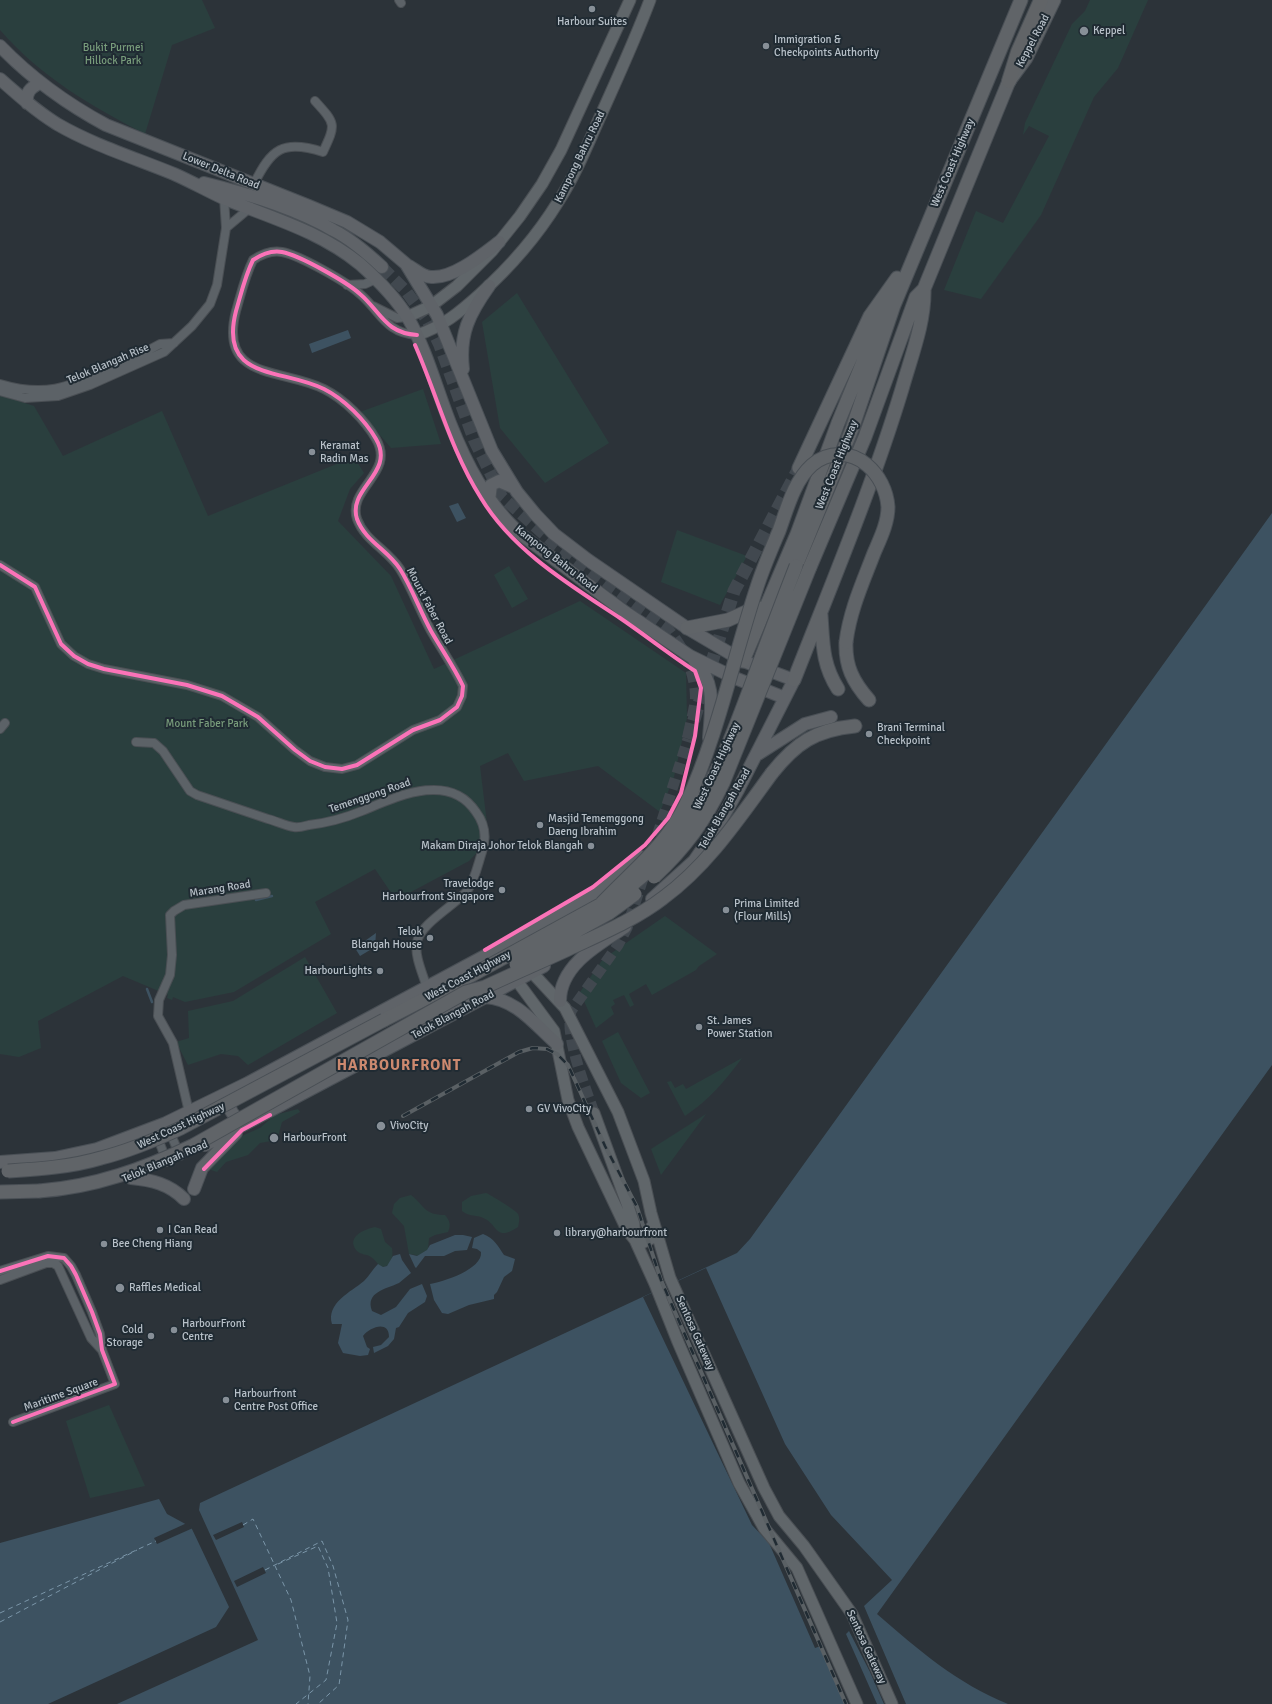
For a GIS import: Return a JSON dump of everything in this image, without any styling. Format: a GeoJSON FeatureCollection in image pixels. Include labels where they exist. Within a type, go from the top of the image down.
{"type":"FeatureCollection","features":[{"type":"Feature","properties":{"kind":"highway","name":"West Coast Highway"},"geometry":{"type":"LineString","coordinates":[[0,1171],[38,1169],[100,1159],[147,1143],[200,1118],[472,975],[629,888],[656,864],[677,839],[697,809],[728,747],[796,566],[838,465],[894,305],[1021,0]]}},
{"type":"Feature","properties":{"kind":"highway"},"geometry":{"type":"LineString","coordinates":[[1009,81],[1018,52],[1041,0]]}},
{"type":"Feature","properties":{"kind":"highway","name":"Keppel Road"},"geometry":{"type":"LineString","coordinates":[[1009,81],[1026,58],[1054,0]]}},
{"type":"Feature","properties":{"kind":"highway","name":"West Coast Highway"},"geometry":{"type":"LineString","coordinates":[[0,1192],[48,1190],[88,1185],[128,1174],[156,1163],[213,1135],[609,913],[645,885],[669,863],[703,822],[723,782],[810,567],[865,437],[916,297],[924,289],[1009,81]]}},
{"type":"Feature","properties":{"kind":"highway"},"geometry":{"type":"LineString","coordinates":[[743,661],[797,534],[838,423],[897,278],[935,204]]}},
{"type":"Feature","properties":{"kind":"highway"},"geometry":{"type":"LineString","coordinates":[[799,468],[870,316],[897,278]]}},
{"type":"Feature","properties":{"kind":"highway"},"geometry":{"type":"LineString","coordinates":[[794,680],[885,447],[919,328],[924,300],[924,289]]}},
{"type":"Feature","properties":{"kind":"highway"},"geometry":{"type":"LineString","coordinates":[[602,903],[622,882],[650,857],[669,834],[686,804],[702,764],[757,585],[797,486],[813,464],[820,459],[837,454],[854,457],[862,461],[874,472],[884,489],[888,507],[886,524],[850,616],[846,642],[847,665],[855,682],[870,700]]}},
{"type":"Feature","properties":{"kind":"highway"},"geometry":{"type":"LineString","coordinates":[[687,628],[728,620],[748,612],[768,600]]}},
{"type":"Feature","properties":{"kind":"highway"},"geometry":{"type":"LineString","coordinates":[[820,612],[824,657],[828,673],[838,689]]}},
{"type":"Feature","properties":{"kind":"highway"},"geometry":{"type":"LineString","coordinates":[[466,992],[485,987],[594,938],[663,899],[689,877],[714,851],[788,753],[803,742],[820,733],[855,726]]}},
{"type":"Feature","properties":{"kind":"main road","name":"Kampong Bahru Road"},"geometry":{"type":"LineString","coordinates":[[630,0],[545,179],[520,216],[499,242],[457,286],[431,306],[407,317],[416,335],[466,461],[489,501],[519,532],[625,612],[690,656],[735,678],[785,698]]}},
{"type":"Feature","properties":{"kind":"main road","name":"Kampong Bahru Road"},"geometry":{"type":"LineString","coordinates":[[416,335],[442,324],[458,314],[489,286],[532,239],[559,201],[593,133],[650,0]]}},
{"type":"Feature","properties":{"kind":"main road","name":"Lower Delta Road"},"geometry":{"type":"LineString","coordinates":[[0,46],[40,83],[82,112],[106,125],[346,222],[380,242],[406,264],[431,306]]}},
{"type":"Feature","properties":{"kind":"main road","name":"Lower Delta Road"},"geometry":{"type":"LineString","coordinates":[[0,79],[27,103],[74,133],[175,175],[224,198],[301,227],[358,263],[376,279],[407,317]]}},
{"type":"Feature","properties":{"kind":"main road"},"geometry":{"type":"LineString","coordinates":[[27,103],[26,96],[28,91],[40,83]]}},
{"type":"Feature","properties":{"kind":"main road"},"geometry":{"type":"LineString","coordinates":[[175,175],[222,187],[307,217],[334,230],[362,249],[382,267]]}},
{"type":"Feature","properties":{"kind":"main road"},"geometry":{"type":"LineString","coordinates":[[406,264],[426,276],[438,277],[471,263],[499,242]]}},
{"type":"Feature","properties":{"kind":"main road"},"geometry":{"type":"LineString","coordinates":[[464,382],[462,356],[465,329],[474,306],[489,286]]}},
{"type":"Feature","properties":{"kind":"main road","name":"Kampong Bahru Road"},"geometry":{"type":"LineString","coordinates":[[431,306],[442,324],[483,432],[513,487],[554,534],[588,560],[687,628],[743,661],[794,680]]}},
{"type":"Feature","properties":{"kind":"main road"},"geometry":{"type":"LineString","coordinates":[[489,501],[491,485],[499,481],[513,487]]}},
{"type":"Feature","properties":{"kind":"main road"},"geometry":{"type":"LineString","coordinates":[[690,656],[704,672],[709,681],[712,692],[708,739]]}},
{"type":"Feature","properties":{"kind":"main road"},"geometry":{"type":"LineString","coordinates":[[0,1162],[39,1160],[110,1146],[166,1123],[234,1090],[480,960],[600,891],[651,847],[673,820],[684,801],[708,739],[743,661]]}},
{"type":"Feature","properties":{"kind":"main road","name":"Telok Blangah Road"},"geometry":{"type":"LineString","coordinates":[[0,1198],[68,1193],[108,1185],[167,1163],[245,1125],[517,981],[631,915],[659,893],[694,861],[704,848],[723,817],[756,756],[794,680]]}},
{"type":"Feature","properties":{"kind":"main road"},"geometry":{"type":"LineString","coordinates":[[756,756],[804,724],[831,717]]}},
{"type":"Feature","properties":{"kind":"main road"},"geometry":{"type":"LineString","coordinates":[[560,1001],[560,990],[573,968],[581,959],[594,948],[648,911],[655,902],[659,893]]}},
{"type":"Feature","properties":{"kind":"main road"},"geometry":{"type":"LineString","coordinates":[[514,960],[537,928]]}},
{"type":"Feature","properties":{"kind":"main road","name":"Sentosa Gateway"},"geometry":{"type":"LineString","coordinates":[[480,960],[493,958],[522,962],[560,1001],[598,1071],[618,1112],[644,1181],[651,1213],[670,1278],[764,1488],[779,1516],[804,1546],[852,1614],[892,1704]]}},
{"type":"Feature","properties":{"kind":"main road","name":"Sentosa Gateway"},"geometry":{"type":"LineString","coordinates":[[514,960],[512,971],[517,981],[554,1031],[568,1100],[578,1127],[627,1230],[636,1243],[656,1284],[678,1342],[739,1484],[764,1528],[797,1568],[856,1704]]}},
{"type":"Feature","properties":{"kind":"main road"},"geometry":{"type":"LineString","coordinates":[[485,997],[501,1000],[519,1008],[557,1044]]}},
{"type":"Feature","properties":{"kind":"main road"},"geometry":{"type":"LineString","coordinates":[[194,1189],[202,1168],[245,1125],[237,1119],[231,1110],[228,1099],[234,1090]]}},
{"type":"Feature","properties":{"kind":"main road"},"geometry":{"type":"LineString","coordinates":[[594,1113],[632,1216],[636,1243],[651,1239],[653,1234],[651,1213]]}},
{"type":"Feature","properties":{"kind":"main road"},"geometry":{"type":"LineString","coordinates":[[130,1178],[152,1181],[167,1186],[184,1199]]}},
{"type":"Feature","properties":{"kind":"street"},"geometry":{"type":"LineString","coordinates":[[254,184],[265,162],[279,151],[298,146],[323,152],[331,134],[332,124],[328,115],[315,101]]}},
{"type":"Feature","properties":{"kind":"street","name":"Telok Blangah Rise"},"geometry":{"type":"LineString","coordinates":[[0,391],[25,398],[58,396],[90,385],[164,352],[200,318],[210,304],[217,285],[226,228],[224,198]]}},
{"type":"Feature","properties":{"kind":"street"},"geometry":{"type":"LineString","coordinates":[[226,228],[251,207]]}},
{"type":"Feature","properties":{"kind":"street","name":"Mount Faber Road"},"geometry":{"type":"LineString","coordinates":[[0,565],[35,587],[61,644],[74,656],[88,664],[104,669],[186,685],[222,696],[258,717],[294,750],[310,761],[325,767],[342,769],[357,765],[413,730],[440,720],[457,706],[462,696],[462,686],[431,631],[400,569],[390,557],[369,538],[356,516],[358,501],[362,492],[380,463],[381,448],[363,422],[337,397],[315,385],[261,370],[242,360],[233,345],[231,333],[241,293],[253,260],[260,255],[270,252],[282,252],[320,270],[359,293],[372,306],[381,319],[392,328],[400,332],[416,335]]}},
{"type":"Feature","properties":{"kind":"street"},"geometry":{"type":"LineString","coordinates":[[347,285],[365,284],[376,279]]}},
{"type":"Feature","properties":{"kind":"street","name":"Mount Faber Road"},"geometry":{"type":"LineString","coordinates":[[372,306],[397,318],[407,317]]}},
{"type":"Feature","properties":{"kind":"street","name":"Telok Blangah Rise"},"geometry":{"type":"LineString","coordinates":[[0,384],[24,390],[60,389],[77,384],[160,344],[174,342]]}},
{"type":"Feature","properties":{"kind":"street","name":"Temenggong Road"},"geometry":{"type":"LineString","coordinates":[[136,742],[154,743],[163,751],[190,791],[197,795],[294,827],[320,824],[417,790],[443,791],[457,794],[471,804],[480,818],[486,832],[484,847],[467,890],[453,904],[435,918],[417,939],[417,954],[427,988]]}},
{"type":"Feature","properties":{"kind":"street","name":"Marang Road"},"geometry":{"type":"LineString","coordinates":[[189,1112],[172,1043],[158,1016],[159,1000],[170,974],[172,955],[170,915],[184,905],[266,893]]}},
{"type":"Feature","properties":{"kind":"street"},"geometry":{"type":"LineString","coordinates":[[166,1123],[180,1157]]}},
{"type":"Feature","properties":{"kind":"street"},"geometry":{"type":"LineString","coordinates":[[154,1128],[167,1163]]}},
{"type":"Feature","properties":{"kind":"street"},"geometry":{"type":"LineString","coordinates":[[0,1272],[48,1256],[64,1258],[71,1266],[86,1296],[100,1334],[102,1350]]}},
{"type":"Feature","properties":{"kind":"street"},"geometry":{"type":"LineString","coordinates":[[0,1280],[46,1263],[53,1263],[58,1266],[90,1338],[102,1350]]}},
{"type":"Feature","properties":{"kind":"street","name":"Maritime Square"},"geometry":{"type":"LineString","coordinates":[[13,1422],[115,1384],[102,1350]]}},
{"type":"Feature","properties":{"kind":"green space","name":"Bukit Purmei Hillock Park"},"geometry":{"type":"Polygon","coordinates":[[[0,0],[202,0],[215,28],[172,45],[145,134],[86,101],[68,89],[16,47],[0,30],[0,0]]]}},
{"type":"Feature","properties":{"kind":"green space"},"geometry":{"type":"Polygon","coordinates":[[[1090,0],[1148,0],[1118,68],[1094,97],[1041,215],[981,299],[944,290],[976,211],[1003,223],[1049,136],[1029,126],[1023,135],[1025,123],[1072,24],[1085,11],[1090,0]]]}},
{"type":"Feature","properties":{"kind":"green space"},"geometry":{"type":"Polygon","coordinates":[[[517,293],[609,443],[545,483],[500,428],[482,322],[517,293]]]}},
{"type":"Feature","properties":{"kind":"green space"},"geometry":{"type":"Polygon","coordinates":[[[423,389],[441,444],[391,448],[360,412],[423,389]]]}},
{"type":"Feature","properties":{"kind":"green space","name":"Mount Faber Park"},"geometry":{"type":"Polygon","coordinates":[[[0,395],[34,406],[63,456],[162,411],[208,516],[354,457],[364,473],[350,489],[338,521],[391,576],[434,669],[580,601],[686,673],[687,718],[674,777],[660,812],[598,766],[524,781],[508,753],[480,766],[489,840],[469,861],[396,900],[375,869],[315,902],[331,934],[234,992],[185,1002],[173,997],[172,1000],[167,998],[168,995],[123,976],[38,1021],[41,1048],[19,1057],[0,1054],[0,395]]]}},
{"type":"Feature","properties":{"kind":"green space"},"geometry":{"type":"Polygon","coordinates":[[[677,530],[747,556],[720,605],[661,582],[677,530]]]}},
{"type":"Feature","properties":{"kind":"green space"},"geometry":{"type":"Polygon","coordinates":[[[509,566],[528,599],[512,608],[494,575],[509,566]]]}},
{"type":"Feature","properties":{"kind":"green space"},"geometry":{"type":"Polygon","coordinates":[[[665,916],[717,954],[699,966],[696,970],[652,995],[646,984],[629,994],[634,1005],[630,1007],[624,995],[613,1000],[615,1004],[611,1007],[614,1014],[596,1028],[580,992],[603,959],[665,916]]]}},
{"type":"Feature","properties":{"kind":"green space"},"geometry":{"type":"Polygon","coordinates":[[[305,957],[337,1013],[248,1065],[238,1056],[221,1054],[188,1065],[176,1042],[189,1038],[188,1011],[233,1001],[305,957]]]}},
{"type":"Feature","properties":{"kind":"green space"},"geometry":{"type":"Polygon","coordinates":[[[618,1032],[650,1093],[641,1098],[621,1083],[602,1041],[618,1032]]]}},
{"type":"Feature","properties":{"kind":"green space"},"geometry":{"type":"Polygon","coordinates":[[[742,1058],[716,1090],[685,1116],[667,1082],[671,1081],[675,1088],[683,1084],[686,1089],[742,1058]]]}},
{"type":"Feature","properties":{"kind":"green space"},"geometry":{"type":"Polygon","coordinates":[[[298,1109],[300,1112],[282,1122],[277,1140],[260,1143],[248,1155],[226,1162],[217,1172],[211,1170],[208,1165],[244,1135],[260,1128],[275,1115],[298,1109]]]}},
{"type":"Feature","properties":{"kind":"green space"},"geometry":{"type":"Polygon","coordinates":[[[706,1114],[661,1175],[651,1149],[706,1114]]]}},
{"type":"Feature","properties":{"kind":"green space"},"geometry":{"type":"Polygon","coordinates":[[[486,1193],[518,1214],[518,1227],[505,1233],[500,1232],[487,1220],[462,1211],[462,1202],[471,1196],[486,1193]]]}},
{"type":"Feature","properties":{"kind":"green space"},"geometry":{"type":"Polygon","coordinates":[[[411,1195],[429,1212],[438,1215],[445,1215],[450,1223],[448,1232],[429,1238],[428,1250],[417,1256],[409,1254],[404,1226],[392,1213],[394,1204],[400,1198],[411,1195]]]}},
{"type":"Feature","properties":{"kind":"green space"},"geometry":{"type":"Polygon","coordinates":[[[375,1227],[381,1229],[385,1242],[392,1248],[391,1262],[383,1267],[368,1255],[357,1251],[353,1242],[358,1234],[375,1227]]]}},
{"type":"Feature","properties":{"kind":"green space"},"geometry":{"type":"Polygon","coordinates":[[[109,1405],[145,1486],[90,1498],[66,1421],[109,1405]]]}},
{"type":"Feature","properties":{"kind":"water"},"geometry":{"type":"Polygon","coordinates":[[[348,330],[351,338],[312,353],[309,344],[348,330]]]}},
{"type":"Feature","properties":{"kind":"water"},"geometry":{"type":"Polygon","coordinates":[[[458,503],[466,518],[457,522],[449,506],[458,503]]]}},
{"type":"Feature","properties":{"kind":"water"},"geometry":{"type":"Polygon","coordinates":[[[1272,513],[1272,1065],[877,1614],[923,1653],[955,1676],[990,1696],[1008,1704],[117,1704],[258,1640],[199,1510],[200,1503],[737,1253],[750,1239],[1272,513]]]}},
{"type":"Feature","properties":{"kind":"water"},"geometry":{"type":"Polygon","coordinates":[[[376,933],[375,947],[360,956],[355,948],[376,933]]]}},
{"type":"Feature","properties":{"kind":"water"},"geometry":{"type":"Polygon","coordinates":[[[483,1234],[498,1245],[504,1255],[515,1259],[512,1271],[504,1277],[494,1295],[494,1299],[469,1305],[448,1314],[442,1313],[434,1300],[430,1284],[444,1281],[461,1274],[476,1264],[480,1258],[481,1252],[472,1248],[474,1238],[483,1234]]]}},
{"type":"Feature","properties":{"kind":"water"},"geometry":{"type":"Polygon","coordinates":[[[455,1235],[472,1237],[467,1250],[455,1251],[444,1256],[425,1256],[416,1268],[415,1267],[409,1254],[417,1256],[427,1250],[430,1245],[455,1235]]]}},
{"type":"Feature","properties":{"kind":"water"},"geometry":{"type":"Polygon","coordinates":[[[400,1254],[402,1260],[411,1273],[399,1283],[383,1289],[374,1295],[371,1299],[372,1311],[381,1315],[396,1307],[410,1289],[422,1284],[427,1296],[425,1302],[408,1313],[399,1327],[396,1328],[394,1339],[388,1346],[374,1353],[373,1347],[381,1345],[389,1337],[386,1328],[379,1327],[370,1330],[363,1336],[367,1347],[370,1349],[368,1355],[360,1356],[343,1353],[338,1343],[342,1324],[332,1324],[331,1317],[336,1304],[364,1281],[378,1264],[383,1267],[387,1266],[393,1256],[400,1254]]]}},
{"type":"Feature","properties":{"kind":"water"},"geometry":{"type":"Polygon","coordinates":[[[159,1499],[167,1514],[191,1527],[229,1607],[216,1627],[48,1704],[0,1704],[0,1543],[159,1499]]]}},
{"type":"Feature","properties":{"kind":"pier"},"geometry":{"type":"Polygon","coordinates":[[[706,1268],[785,1444],[831,1515],[892,1580],[864,1606],[906,1704],[884,1704],[870,1672],[849,1631],[846,1634],[877,1704],[846,1704],[821,1646],[815,1648],[769,1543],[752,1525],[643,1297],[706,1268]]]}},
{"type":"Feature","properties":{"kind":"pier"},"geometry":{"type":"Polygon","coordinates":[[[242,1522],[244,1527],[216,1540],[213,1535],[242,1522]]]}},
{"type":"Feature","properties":{"kind":"pier"},"geometry":{"type":"Polygon","coordinates":[[[187,1523],[193,1528],[157,1544],[154,1538],[187,1523]]]}},
{"type":"Feature","properties":{"kind":"pier"},"geometry":{"type":"Polygon","coordinates":[[[263,1567],[266,1573],[237,1587],[234,1581],[263,1567]]]}},
{"type":"Feature","properties":{"kind":"waterway"},"geometry":{"type":"LineString","coordinates":[[256,900],[272,896]]}},
{"type":"Feature","properties":{"kind":"waterway"},"geometry":{"type":"LineString","coordinates":[[147,989],[152,1002]]}},
{"type":"Feature","properties":{"kind":"ferry route"},"geometry":{"type":"LineString","coordinates":[[243,1525],[253,1519],[291,1600],[310,1676],[308,1704]]}},
{"type":"Feature","properties":{"kind":"ferry route"},"geometry":{"type":"LineString","coordinates":[[0,1613],[156,1541]]}},
{"type":"Feature","properties":{"kind":"ferry route"},"geometry":{"type":"LineString","coordinates":[[265,1570],[322,1541],[333,1566],[348,1620],[339,1685],[318,1704]]}},
{"type":"Feature","properties":{"kind":"ferry route"},"geometry":{"type":"LineString","coordinates":[[278,1564],[318,1546],[328,1568],[337,1623],[326,1680],[296,1704]]}},
{"type":"Feature","properties":{"kind":"ferry route"},"geometry":{"type":"LineString","coordinates":[[0,1622],[137,1550]]}},
{"type":"Feature","properties":{"kind":"tunnel"},"geometry":{"type":"LineString","coordinates":[[382,267],[406,291],[427,320],[439,344],[474,440],[502,497],[555,544],[664,625],[677,641],[687,659],[694,678],[696,698],[688,739]]}},
{"type":"Feature","properties":{"kind":"tunnel"},"geometry":{"type":"LineString","coordinates":[[688,739],[734,591],[799,468]]}},
{"type":"Feature","properties":{"kind":"tunnel"},"geometry":{"type":"LineString","coordinates":[[652,852],[688,739]]}},
{"type":"Feature","properties":{"kind":"tunnel"},"geometry":{"type":"LineString","coordinates":[[594,1113],[573,1048],[570,1022],[571,1011],[618,945],[627,928],[645,872]]}},
{"type":"Feature","properties":{"kind":"railway"},"geometry":{"type":"LineString","coordinates":[[403,1116],[519,1052],[533,1048],[547,1049],[557,1054],[568,1065],[605,1146],[637,1207],[661,1280],[846,1704]]}},
{"type":"Feature","properties":{"kind":"cycle path"},"geometry":{"type":"LineString","coordinates":[[0,565],[35,587],[61,644],[74,656],[88,664],[104,669],[187,685],[222,696],[258,717],[295,750],[310,761],[325,767],[342,769],[357,765],[413,730],[440,720],[457,707],[462,696],[463,686],[431,631],[400,569],[395,562],[365,533],[357,519],[356,508],[359,498],[376,471],[380,461],[381,451],[376,439],[353,411],[332,393],[307,382],[273,374],[245,361],[236,350],[233,334],[236,311],[245,279],[253,260],[267,253],[282,252],[311,263],[334,276],[360,294],[390,326],[406,333],[417,335]]}},
{"type":"Feature","properties":{"kind":"cycle path"},"geometry":{"type":"LineString","coordinates":[[415,345],[461,461],[470,480],[494,517],[526,551],[562,580],[620,618],[695,671],[701,688],[695,736],[681,793],[668,818],[645,845],[593,887],[485,950]]}},
{"type":"Feature","properties":{"kind":"cycle path"},"geometry":{"type":"LineString","coordinates":[[204,1169],[242,1130],[270,1115]]}},
{"type":"Feature","properties":{"kind":"cycle path"},"geometry":{"type":"LineString","coordinates":[[0,1271],[48,1256],[64,1258],[76,1275],[92,1312],[100,1334],[102,1350],[115,1384],[13,1422]]}},
{"type":"Feature","properties":{"kind":"place","name":"Harbour Suites"},"geometry":{"type":"Point","coordinates":[592,9]}},
{"type":"Feature","properties":{"kind":"place","name":"Keppel"},"geometry":{"type":"Point","coordinates":[1084,31]}},
{"type":"Feature","properties":{"kind":"place","name":"Immigration & Checkpoints Authority"},"geometry":{"type":"Point","coordinates":[766,46]}},
{"type":"Feature","properties":{"kind":"place","name":"Keramat Radin Mas"},"geometry":{"type":"Point","coordinates":[312,452]}},
{"type":"Feature","properties":{"kind":"place","name":"Brani Terminal Checkpoint"},"geometry":{"type":"Point","coordinates":[869,734]}},
{"type":"Feature","properties":{"kind":"place","name":"Masjid Tememggong Daeng Ibrahim"},"geometry":{"type":"Point","coordinates":[540,825]}},
{"type":"Feature","properties":{"kind":"place","name":"Makam Diraja Johor Telok Blangah"},"geometry":{"type":"Point","coordinates":[591,846]}},
{"type":"Feature","properties":{"kind":"place","name":"Travelodge Harbourfront Singapore"},"geometry":{"type":"Point","coordinates":[502,890]}},
{"type":"Feature","properties":{"kind":"place","name":"Prima Limited (Flour Mills)"},"geometry":{"type":"Point","coordinates":[726,910]}},
{"type":"Feature","properties":{"kind":"place","name":"Telok Blangah House"},"geometry":{"type":"Point","coordinates":[430,938]}},
{"type":"Feature","properties":{"kind":"place","name":"HarbourLights"},"geometry":{"type":"Point","coordinates":[380,971]}},
{"type":"Feature","properties":{"kind":"place","name":"St. James Power Station"},"geometry":{"type":"Point","coordinates":[699,1027]}},
{"type":"Feature","properties":{"kind":"place","name":"GV VivoCity"},"geometry":{"type":"Point","coordinates":[529,1109]}},
{"type":"Feature","properties":{"kind":"place","name":"VivoCity"},"geometry":{"type":"Point","coordinates":[381,1126]}},
{"type":"Feature","properties":{"kind":"place","name":"HarbourFront"},"geometry":{"type":"Point","coordinates":[274,1138]}},
{"type":"Feature","properties":{"kind":"place","name":"I Can Read"},"geometry":{"type":"Point","coordinates":[160,1230]}},
{"type":"Feature","properties":{"kind":"place","name":"library@harbourfront"},"geometry":{"type":"Point","coordinates":[557,1233]}},
{"type":"Feature","properties":{"kind":"place","name":"Bee Cheng Hiang"},"geometry":{"type":"Point","coordinates":[104,1244]}},
{"type":"Feature","properties":{"kind":"place","name":"Raffles Medical"},"geometry":{"type":"Point","coordinates":[120,1288]}},
{"type":"Feature","properties":{"kind":"place","name":"HarbourFront Centre"},"geometry":{"type":"Point","coordinates":[174,1330]}},
{"type":"Feature","properties":{"kind":"place","name":"Cold Storage"},"geometry":{"type":"Point","coordinates":[151,1336]}},
{"type":"Feature","properties":{"kind":"place","name":"Harbourfront Centre Post Office"},"geometry":{"type":"Point","coordinates":[226,1400]}},
{"type":"Feature","properties":{"kind":"district","name":"HARBOURFRONT"},"geometry":{"type":"Point","coordinates":[399,1066]}}]}
